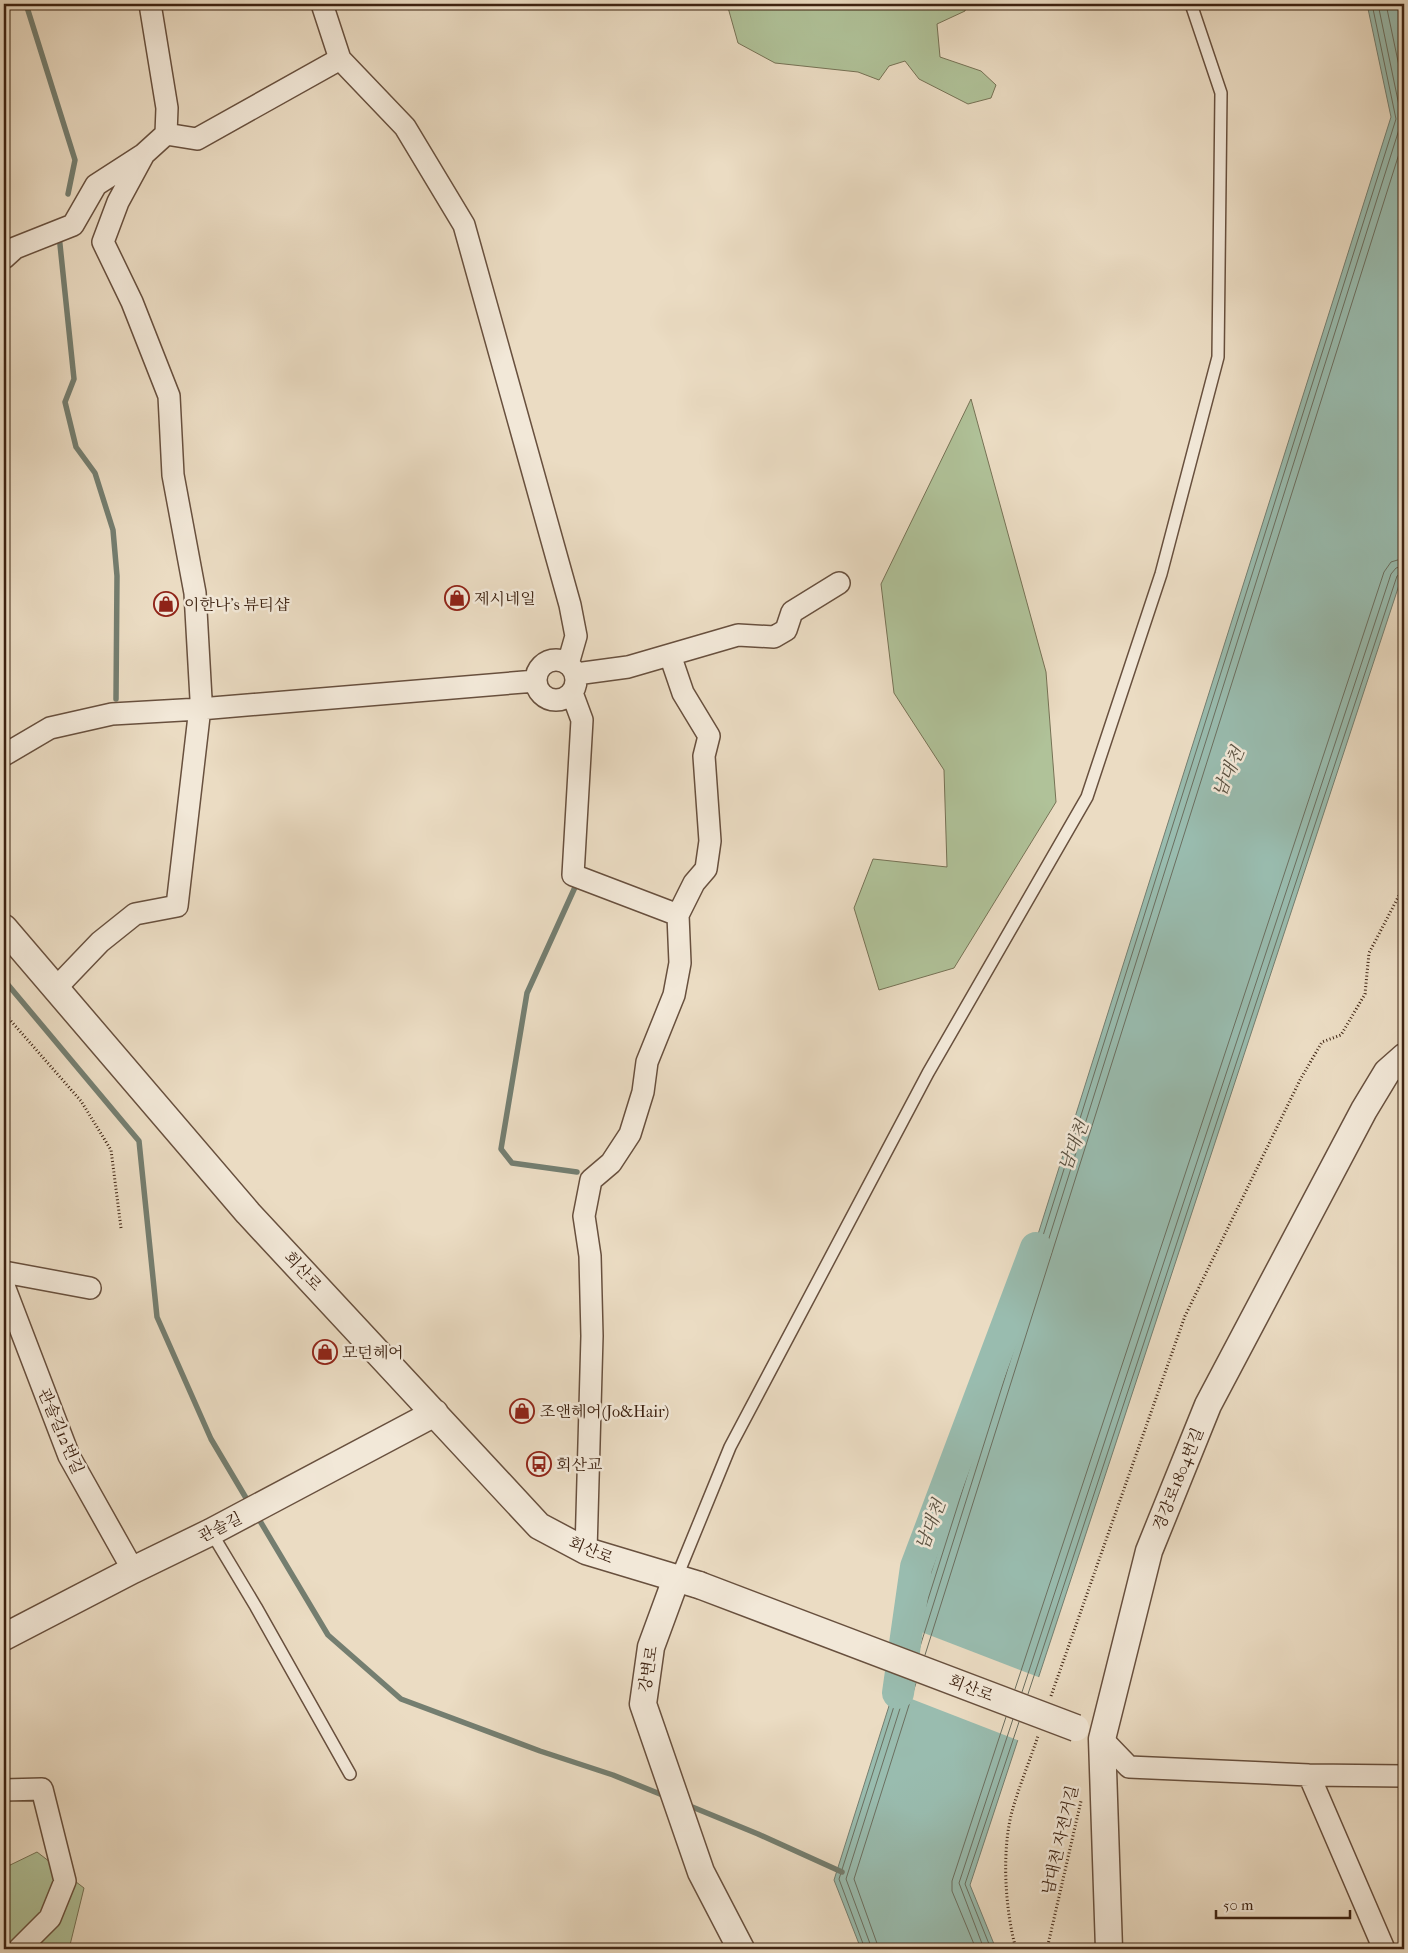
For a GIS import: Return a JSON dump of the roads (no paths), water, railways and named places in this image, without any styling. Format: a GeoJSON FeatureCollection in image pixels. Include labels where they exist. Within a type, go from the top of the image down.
{"type":"FeatureCollection","features":[{"type":"Feature","properties":{"kind":"street"},"geometry":{"type":"LineString","coordinates":[[4,258],[15,248],[73,225],[96,185],[144,154],[166,134],[167,108],[150,4]]}},
{"type":"Feature","properties":{"kind":"street"},"geometry":{"type":"LineString","coordinates":[[322,4],[340,59],[405,127],[464,224],[570,605],[576,636],[572,677],[582,720],[573,875],[678,915]]}},
{"type":"Feature","properties":{"kind":"street"},"geometry":{"type":"LineString","coordinates":[[166,134],[197,140],[340,59]]}},
{"type":"Feature","properties":{"kind":"street"},"geometry":{"type":"LineString","coordinates":[[56,989],[100,942],[134,914],[177,906],[200,709],[195,593],[173,475],[169,396],[132,302],[103,242],[118,202],[144,154]]}},
{"type":"Feature","properties":{"kind":"street"},"geometry":{"type":"LineString","coordinates":[[572,677],[628,667],[738,635],[774,637],[786,630],[792,612],[840,583]]}},
{"type":"Feature","properties":{"kind":"street"},"geometry":{"type":"LineString","coordinates":[[586,1551],[592,1336],[590,1256],[584,1216],[591,1180],[611,1163],[630,1134],[643,1092],[646,1062],[674,995],[680,963],[678,915],[694,884],[706,869],[710,842],[704,756],[708,736],[683,693],[670,655]]}},
{"type":"Feature","properties":{"kind":"street"},"geometry":{"type":"LineString","coordinates":[[556,660],[572,677],[560,700],[553,700],[541,694],[536,681],[537,675],[544,664],[556,660]]}},
{"type":"Feature","properties":{"kind":"street"},"geometry":{"type":"LineString","coordinates":[[4,755],[50,728],[112,714],[200,709],[536,681]]}},
{"type":"Feature","properties":{"kind":"street","name":"회산로"},"geometry":{"type":"LineString","coordinates":[[4,928],[248,1213],[539,1526],[586,1551],[688,1582],[1076,1728],[1102,1739],[1129,1767],[1309,1775],[1404,1776]]}},
{"type":"Feature","properties":{"kind":"street","name":"경강로1804번길"},"geometry":{"type":"LineString","coordinates":[[1109,1949],[1102,1739],[1149,1551],[1208,1405],[1364,1110],[1387,1072],[1404,1057]]}},
{"type":"Feature","properties":{"kind":"street"},"geometry":{"type":"LineString","coordinates":[[4,1272],[90,1288]]}},
{"type":"Feature","properties":{"kind":"street","name":"관솔길12번길"},"geometry":{"type":"LineString","coordinates":[[4,1286],[69,1456],[133,1570]]}},
{"type":"Feature","properties":{"kind":"street","name":"관솔길"},"geometry":{"type":"LineString","coordinates":[[4,1637],[211,1532],[435,1413]]}},
{"type":"Feature","properties":{"kind":"street","name":"강변로"},"geometry":{"type":"LineString","coordinates":[[688,1582],[650,1647],[642,1704],[700,1872],[741,1949]]}},
{"type":"Feature","properties":{"kind":"street"},"geometry":{"type":"LineString","coordinates":[[1309,1775],[1384,1949]]}},
{"type":"Feature","properties":{"kind":"street"},"geometry":{"type":"LineString","coordinates":[[4,1790],[42,1789],[66,1880],[50,1918],[19,1949]]}},
{"type":"Feature","properties":{"kind":"lane"},"geometry":{"type":"LineString","coordinates":[[688,1582],[739,1429],[928,1073],[1087,796],[1158,584],[1218,358],[1221,93],[1191,4]]}},
{"type":"Feature","properties":{"kind":"lane"},"geometry":{"type":"LineString","coordinates":[[211,1532],[256,1607],[350,1774]]}},
{"type":"Feature","properties":{"kind":"water"},"geometry":{"type":"Polygon","coordinates":[[[1367,4],[1404,4],[1404,570],[970,1885],[996,1949],[861,1949],[834,1880],[1391,117],[1367,4]]]}},
{"type":"Feature","properties":{"kind":"waterway"},"geometry":{"type":"LineString","coordinates":[[26,4],[75,160],[68,194]]}},
{"type":"Feature","properties":{"kind":"waterway"},"geometry":{"type":"LineString","coordinates":[[59,235],[74,379],[65,402],[76,447],[95,473],[113,530],[117,576],[116,699]]}},
{"type":"Feature","properties":{"kind":"waterway"},"geometry":{"type":"LineString","coordinates":[[576,885],[527,993],[501,1149],[512,1163],[577,1172]]}},
{"type":"Feature","properties":{"kind":"waterway"},"geometry":{"type":"LineString","coordinates":[[4,980],[139,1141],[157,1317],[211,1439],[249,1503]]}},
{"type":"Feature","properties":{"kind":"waterway","name":"남대천"},"geometry":{"type":"LineString","coordinates":[[898,1693],[916,1567],[1036,1248]]}},
{"type":"Feature","properties":{"kind":"waterway"},"geometry":{"type":"LineString","coordinates":[[257,1516],[328,1635],[401,1699],[540,1751],[613,1775],[665,1796]]}},
{"type":"Feature","properties":{"kind":"waterway"},"geometry":{"type":"LineString","coordinates":[[685,1804],[842,1872]]}},
{"type":"Feature","properties":{"kind":"place","name":"제시네일"},"geometry":{"type":"Point","coordinates":[457,598]}},
{"type":"Feature","properties":{"kind":"place","name":"이한나's 뷰티샵"},"geometry":{"type":"Point","coordinates":[166,604]}},
{"type":"Feature","properties":{"kind":"place","name":"모던헤어"},"geometry":{"type":"Point","coordinates":[325,1352]}},
{"type":"Feature","properties":{"kind":"place","name":"조앤헤어(Jo&Hair)"},"geometry":{"type":"Point","coordinates":[522,1411]}},
{"type":"Feature","properties":{"kind":"place","name":"회산교"},"geometry":{"type":"Point","coordinates":[539,1464]}}]}
